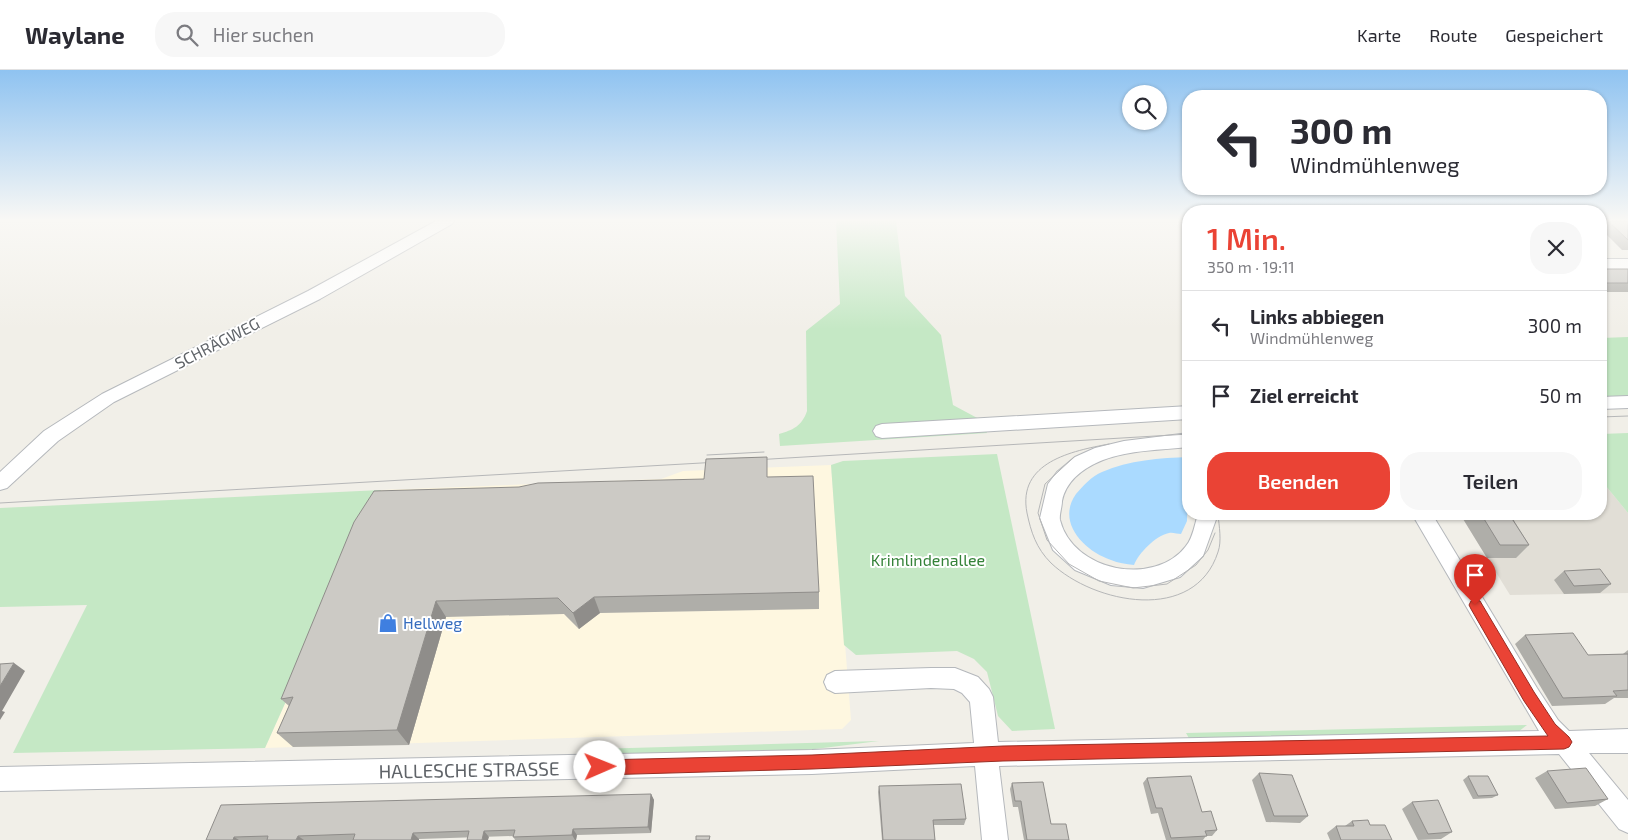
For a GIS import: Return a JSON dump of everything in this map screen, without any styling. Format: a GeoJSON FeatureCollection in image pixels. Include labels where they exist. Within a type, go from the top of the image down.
{"type":"FeatureCollection","features":[{"type":"Feature","properties":{"kind":"street","name":"SCHRÄGWEG"},"geometry":{"type":"LineString","coordinates":[[0,483],[51,436],[108,398],[314,295],[382,257]]}},
{"type":"Feature","properties":{"kind":"street"},"geometry":{"type":"LineString","coordinates":[[1607,264],[1628,264]]}},
{"type":"Feature","properties":{"kind":"street"},"geometry":{"type":"LineString","coordinates":[[1607,403],[1628,402]]}},
{"type":"Feature","properties":{"kind":"street"},"geometry":{"type":"LineString","coordinates":[[882,431],[1182,412]]}},
{"type":"Feature","properties":{"kind":"street"},"geometry":{"type":"LineString","coordinates":[[1182,441],[1139,444],[1101,453],[1076,466],[1058,482],[1050,500],[1049,519],[1057,538],[1074,558],[1094,571],[1119,578],[1143,580],[1163,576],[1183,566],[1197,550],[1206,530],[1207,520]]}},
{"type":"Feature","properties":{"kind":"street"},"geometry":{"type":"LineString","coordinates":[[1426,520],[1529,696],[1550,728],[1564,742],[1628,820]]}},
{"type":"Feature","properties":{"kind":"street"},"geometry":{"type":"LineString","coordinates":[[835,682],[931,678],[954,679],[970,685],[981,697],[986,734],[985,754],[995,840]]}},
{"type":"Feature","properties":{"kind":"street","name":"HALLESCHE STRASSE"},"geometry":{"type":"LineString","coordinates":[[0,779],[672,766],[985,754],[1628,741]]}},
{"type":"Feature","properties":{"kind":"shaded area"},"geometry":{"type":"Polygon","coordinates":[[[831,465],[851,720],[842,729],[265,748],[381,490],[661,479],[683,471],[831,465]]]}},
{"type":"Feature","properties":{"kind":"shaded area"},"geometry":{"type":"Polygon","coordinates":[[[1607,487],[1628,513],[1628,593],[1510,595],[1464,520],[1607,520],[1607,487]]]}},
{"type":"Feature","properties":{"kind":"green space"},"geometry":{"type":"Polygon","coordinates":[[[838,257],[900,257],[905,296],[941,335],[953,405],[981,420],[987,433],[780,446],[779,434],[796,427],[807,411],[806,331],[840,304],[838,257]]]}},
{"type":"Feature","properties":{"kind":"green space"},"geometry":{"type":"Polygon","coordinates":[[[1628,337],[1628,400],[1607,400],[1607,338],[1628,337]]]}},
{"type":"Feature","properties":{"kind":"green space"},"geometry":{"type":"Polygon","coordinates":[[[1628,433],[1628,513],[1607,487],[1607,434],[1628,433]]]}},
{"type":"Feature","properties":{"kind":"green space","name":"Krimlindenallee"},"geometry":{"type":"Polygon","coordinates":[[[997,454],[1055,729],[1012,731],[998,716],[987,672],[974,659],[957,651],[856,655],[844,645],[831,465],[843,461],[997,454]]]}},
{"type":"Feature","properties":{"kind":"green space"},"geometry":{"type":"Polygon","coordinates":[[[381,490],[265,748],[13,753],[87,605],[0,607],[0,508],[381,490]]]}},
{"type":"Feature","properties":{"kind":"green space"},"geometry":{"type":"Polygon","coordinates":[[[1527,725],[1518,732],[1190,740],[1186,733],[1527,725]]]}},
{"type":"Feature","properties":{"kind":"green space"},"geometry":{"type":"Polygon","coordinates":[[[879,741],[799,751],[594,756],[594,749],[879,741]]]}},
{"type":"Feature","properties":{"kind":"water"},"geometry":{"type":"Polygon","coordinates":[[[1182,457],[1182,520],[1187,520],[1181,534],[1170,533],[1153,541],[1136,560],[1134,565],[1116,562],[1091,550],[1083,543],[1071,525],[1069,515],[1076,494],[1102,472],[1134,462],[1182,457]]]}},
{"type":"Feature","properties":{"kind":"building"},"geometry":{"type":"Polygon","coordinates":[[[1607,269],[1628,269],[1628,283],[1607,283],[1607,269]]]}},
{"type":"Feature","properties":{"kind":"building","name":"Hellweg"},"geometry":{"type":"Polygon","coordinates":[[[767,457],[767,477],[813,476],[819,592],[594,597],[573,613],[558,598],[436,601],[397,730],[277,733],[293,697],[281,699],[354,522],[374,491],[519,487],[538,483],[704,479],[706,459],[767,457]]]}},
{"type":"Feature","properties":{"kind":"building"},"geometry":{"type":"Polygon","coordinates":[[[1485,520],[1513,520],[1529,545],[1500,545],[1485,520]]]}},
{"type":"Feature","properties":{"kind":"building"},"geometry":{"type":"Polygon","coordinates":[[[1600,569],[1611,584],[1574,586],[1564,571],[1600,569]]]}},
{"type":"Feature","properties":{"kind":"building"},"geometry":{"type":"Polygon","coordinates":[[[1573,633],[1588,655],[1628,654],[1628,690],[1613,691],[1617,696],[1563,698],[1525,635],[1573,633]]]}},
{"type":"Feature","properties":{"kind":"building"},"geometry":{"type":"Polygon","coordinates":[[[14,663],[0,686],[0,664],[14,663]]]}},
{"type":"Feature","properties":{"kind":"building"},"geometry":{"type":"Polygon","coordinates":[[[1586,768],[1608,799],[1567,803],[1547,771],[1586,768]]]}},
{"type":"Feature","properties":{"kind":"building"},"geometry":{"type":"Polygon","coordinates":[[[1259,773],[1292,775],[1308,816],[1274,816],[1259,773]]]}},
{"type":"Feature","properties":{"kind":"building"},"geometry":{"type":"Polygon","coordinates":[[[1191,776],[1202,812],[1211,811],[1217,830],[1205,831],[1207,836],[1171,838],[1162,808],[1156,808],[1147,778],[1191,776]]]}},
{"type":"Feature","properties":{"kind":"building"},"geometry":{"type":"Polygon","coordinates":[[[1468,776],[1488,776],[1498,795],[1478,796],[1468,776]]]}},
{"type":"Feature","properties":{"kind":"building"},"geometry":{"type":"Polygon","coordinates":[[[1043,782],[1051,824],[1066,824],[1069,840],[1027,840],[1021,801],[1015,801],[1012,783],[1043,782]]]}},
{"type":"Feature","properties":{"kind":"building"},"geometry":{"type":"Polygon","coordinates":[[[961,784],[966,819],[933,820],[935,840],[883,840],[879,786],[961,784]]]}},
{"type":"Feature","properties":{"kind":"building"},"geometry":{"type":"Polygon","coordinates":[[[651,794],[648,827],[573,829],[572,835],[513,837],[515,830],[484,831],[482,840],[467,840],[469,831],[413,833],[411,840],[353,840],[355,834],[298,836],[296,840],[267,840],[268,836],[234,837],[233,840],[206,840],[221,805],[651,794]]]}},
{"type":"Feature","properties":{"kind":"building"},"geometry":{"type":"Polygon","coordinates":[[[1438,800],[1452,832],[1428,834],[1412,802],[1438,800]]]}},
{"type":"Feature","properties":{"kind":"building"},"geometry":{"type":"Polygon","coordinates":[[[1368,820],[1370,825],[1385,825],[1392,840],[1341,840],[1336,826],[1354,826],[1352,821],[1368,820]]]}},
{"type":"Feature","properties":{"kind":"building"},"geometry":{"type":"Polygon","coordinates":[[[696,836],[710,836],[709,840],[696,840],[696,836]]]}},
{"type":"Feature","properties":{"kind":"tram line"},"geometry":{"type":"LineString","coordinates":[[1607,417],[1628,416]]}},
{"type":"Feature","properties":{"kind":"tram line"},"geometry":{"type":"LineString","coordinates":[[754,460],[1182,434]]}},
{"type":"Feature","properties":{"kind":"tram line"},"geometry":{"type":"LineString","coordinates":[[1109,444],[1064,455],[1050,462],[1030,482],[1026,496],[1027,513],[1032,533],[1038,546],[1051,563],[1070,577],[1092,589],[1117,597],[1142,600],[1166,598],[1188,590],[1206,575],[1218,552],[1220,538],[1218,520]]}},
{"type":"Feature","properties":{"kind":"tram line"},"geometry":{"type":"LineString","coordinates":[[707,455],[764,452]]}},
{"type":"Feature","properties":{"kind":"tram line"},"geometry":{"type":"LineString","coordinates":[[1074,457],[1045,484],[1038,513],[1047,540],[1069,564],[1099,581],[1133,588],[1167,584],[1196,565],[1208,550],[1215,533]]}},
{"type":"Feature","properties":{"kind":"tram line"},"geometry":{"type":"LineString","coordinates":[[0,503],[719,462]]}},
{"type":"Feature","properties":{"kind":"place","name":"Hellweg"},"geometry":{"type":"Point","coordinates":[388,623]}},
{"type":"Feature","properties":{"kind":"route"},"geometry":{"type":"LineString","coordinates":[[600,767],[812,762],[949,755],[1564,742],[1550,728],[1529,696],[1475,605]]}}]}
